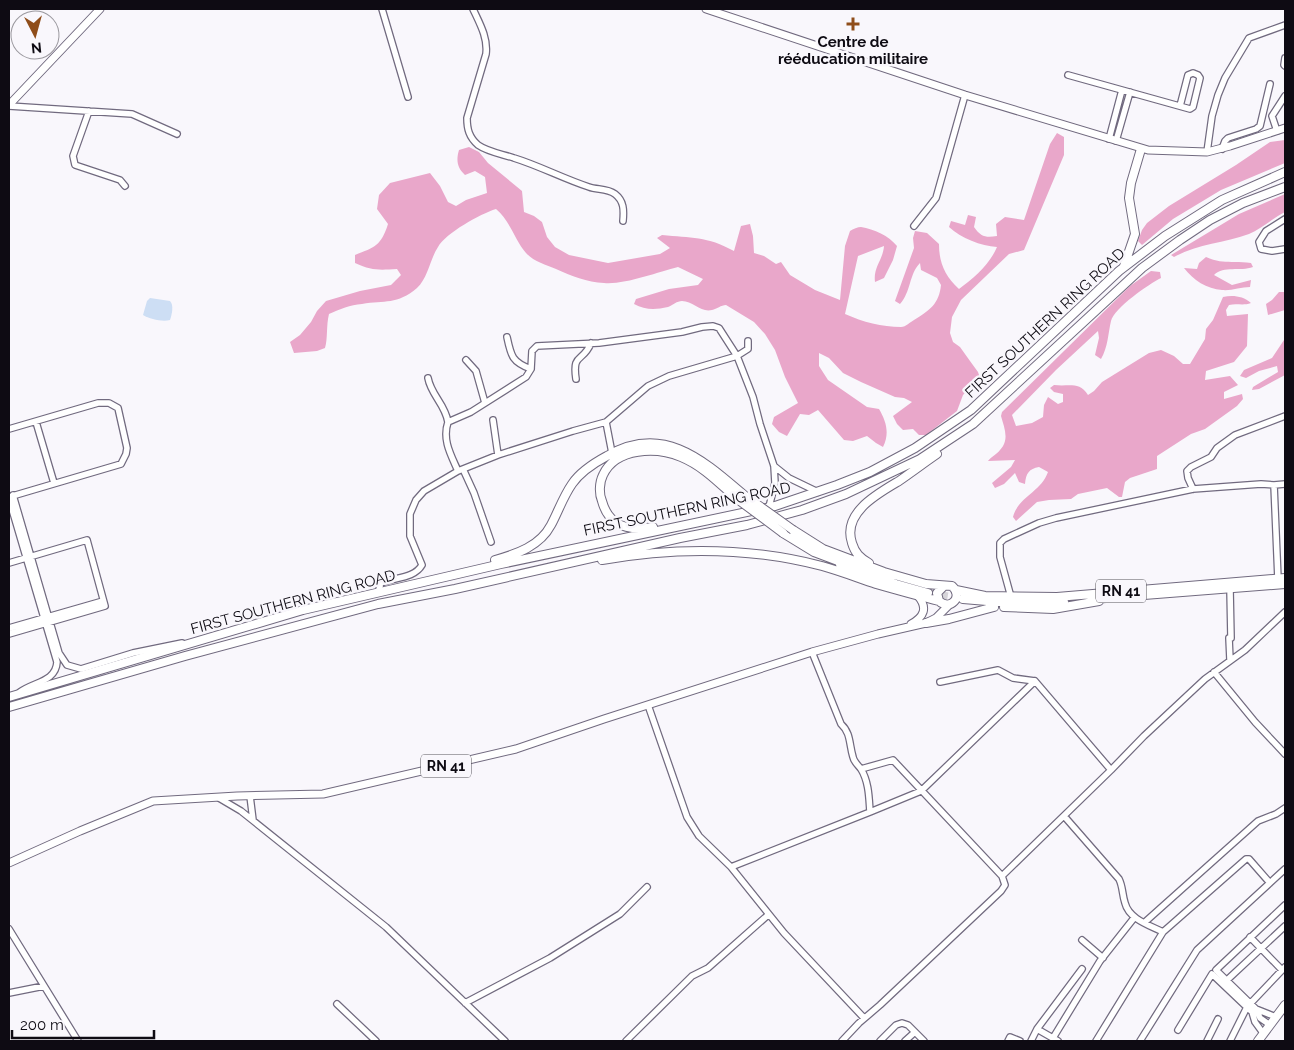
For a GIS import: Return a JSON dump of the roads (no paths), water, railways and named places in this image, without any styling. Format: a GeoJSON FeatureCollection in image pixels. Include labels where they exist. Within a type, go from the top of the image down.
{"type":"FeatureCollection","features":[{"type":"Feature","properties":{"kind":"highway"},"geometry":{"type":"LineString","coordinates":[[1124,266],[1135,234],[1129,198],[1131,183],[1141,149]]}},
{"type":"Feature","properties":{"kind":"highway","name":"FIRST SOUTHERN RING ROAD"},"geometry":{"type":"LineString","coordinates":[[9,697],[303,610],[501,564],[769,507],[818,492],[870,472],[930,438],[971,410],[1124,266],[1148,248],[1222,200],[1285,172]]}},
{"type":"Feature","properties":{"kind":"highway","name":"FIRST SOUTHERN RING ROAD"},"geometry":{"type":"LineString","coordinates":[[9,707],[186,656],[369,607],[747,525],[802,510],[846,494],[904,468],[932,452],[972,424],[1142,268],[1210,220],[1243,203],[1285,187]]}},
{"type":"Feature","properties":{"kind":"highway"},"geometry":{"type":"LineString","coordinates":[[1133,240],[1138,248],[1142,250],[1148,248]]}},
{"type":"Feature","properties":{"kind":"highway"},"geometry":{"type":"LineString","coordinates":[[884,572],[862,559],[856,553],[850,539],[850,531],[855,516],[869,500],[941,452],[972,424]]}},
{"type":"Feature","properties":{"kind":"highway"},"geometry":{"type":"LineString","coordinates":[[427,581],[524,551],[537,542],[550,527],[572,484],[583,472],[612,453],[631,446],[648,443],[677,448],[697,457],[712,467],[744,495],[823,549],[884,572],[926,584],[952,586],[956,590],[957,596],[951,604],[944,605],[929,589],[870,572],[814,552]]}},
{"type":"Feature","properties":{"kind":"highway"},"geometry":{"type":"LineString","coordinates":[[732,515],[648,528],[636,529],[626,527],[617,524],[609,518],[604,510],[600,498],[600,484],[608,467],[618,459],[640,451],[680,456],[712,476],[736,498],[783,533],[828,559],[874,577]]}},
{"type":"Feature","properties":{"kind":"highway"},"geometry":{"type":"LineString","coordinates":[[455,589],[598,561],[650,553],[716,551],[781,557],[832,567],[928,592]]}},
{"type":"Feature","properties":{"kind":"highway"},"geometry":{"type":"LineString","coordinates":[[781,557],[821,566],[918,596],[938,600]]}},
{"type":"Feature","properties":{"kind":"highway","name":"RN 41"},"geometry":{"type":"LineString","coordinates":[[956,590],[971,594],[1010,597],[1065,597],[1282,578]]}},
{"type":"Feature","properties":{"kind":"highway","name":"RN 41"},"geometry":{"type":"LineString","coordinates":[[951,604],[1053,609],[1113,598],[1285,584]]}},
{"type":"Feature","properties":{"kind":"highway"},"geometry":{"type":"LineString","coordinates":[[938,600],[938,590],[944,586]]}},
{"type":"Feature","properties":{"kind":"highway"},"geometry":{"type":"LineString","coordinates":[[963,599],[1047,603],[1113,598]]}},
{"type":"Feature","properties":{"kind":"highway","name":"RN 41"},"geometry":{"type":"LineString","coordinates":[[926,623],[994,606]]}},
{"type":"Feature","properties":{"kind":"highway"},"geometry":{"type":"LineString","coordinates":[[1258,1041],[1285,1005]]}},
{"type":"Feature","properties":{"kind":"main road"},"geometry":{"type":"LineString","coordinates":[[9,105],[100,9]]}},
{"type":"Feature","properties":{"kind":"main road"},"geometry":{"type":"LineString","coordinates":[[711,9],[965,95],[1141,149],[1163,152],[1207,152],[1222,149],[1285,128]]}},
{"type":"Feature","properties":{"kind":"main road"},"geometry":{"type":"LineString","coordinates":[[909,625],[920,619],[924,613],[923,604],[918,596]]}},
{"type":"Feature","properties":{"kind":"main road"},"geometry":{"type":"LineString","coordinates":[[878,634],[932,618],[937,611],[938,600]]}},
{"type":"Feature","properties":{"kind":"main road"},"geometry":{"type":"LineString","coordinates":[[878,634],[926,623],[936,618],[951,604]]}},
{"type":"Feature","properties":{"kind":"main road","name":"RN 41"},"geometry":{"type":"LineString","coordinates":[[9,863],[80,831],[153,802],[217,797],[323,794],[345,790],[516,749],[812,652],[878,634]]}},
{"type":"Feature","properties":{"kind":"street"},"geometry":{"type":"LineString","coordinates":[[382,9],[408,97]]}},
{"type":"Feature","properties":{"kind":"street"},"geometry":{"type":"LineString","coordinates":[[473,9],[485,36],[487,46],[466,118],[470,137],[484,149],[515,158],[592,188],[614,193],[621,200],[624,209],[623,221]]}},
{"type":"Feature","properties":{"kind":"street"},"geometry":{"type":"LineString","coordinates":[[1207,152],[1212,116],[1218,94],[1225,78],[1249,38],[1285,25]]}},
{"type":"Feature","properties":{"kind":"street"},"geometry":{"type":"LineString","coordinates":[[1285,58],[1285,66]]}},
{"type":"Feature","properties":{"kind":"street"},"geometry":{"type":"LineString","coordinates":[[1068,76],[1180,106],[1192,108],[1200,78],[1198,75],[1193,73],[1188,75],[1180,106]]}},
{"type":"Feature","properties":{"kind":"street"},"geometry":{"type":"LineString","coordinates":[[1222,149],[1228,138],[1260,126],[1270,84]]}},
{"type":"Feature","properties":{"kind":"street"},"geometry":{"type":"LineString","coordinates":[[1112,140],[1122,90]]}},
{"type":"Feature","properties":{"kind":"street"},"geometry":{"type":"LineString","coordinates":[[1112,140],[1130,92]]}},
{"type":"Feature","properties":{"kind":"street"},"geometry":{"type":"LineString","coordinates":[[914,226],[936,198],[965,95]]}},
{"type":"Feature","properties":{"kind":"street"},"geometry":{"type":"LineString","coordinates":[[1277,131],[1272,116],[1285,96]]}},
{"type":"Feature","properties":{"kind":"street"},"geometry":{"type":"LineString","coordinates":[[9,105],[132,114],[176,134]]}},
{"type":"Feature","properties":{"kind":"street"},"geometry":{"type":"LineString","coordinates":[[89,111],[73,156],[75,165],[120,180],[125,186]]}},
{"type":"Feature","properties":{"kind":"street"},"geometry":{"type":"LineString","coordinates":[[1285,219],[1266,231],[1259,242],[1261,250],[1285,249]]}},
{"type":"Feature","properties":{"kind":"street"},"geometry":{"type":"LineString","coordinates":[[448,422],[462,417],[526,377],[531,369],[532,351],[538,346],[656,336],[713,326],[719,328],[737,356],[753,397],[774,466],[775,483],[769,507]]}},
{"type":"Feature","properties":{"kind":"street"},"geometry":{"type":"LineString","coordinates":[[507,337],[510,354],[518,364],[531,369]]}},
{"type":"Feature","properties":{"kind":"street"},"geometry":{"type":"LineString","coordinates":[[378,593],[381,583],[412,574],[420,568],[422,562],[410,536],[410,514],[416,500],[424,491],[461,470],[498,455],[606,422],[640,392],[657,382],[669,376],[737,356],[748,349],[748,341]]}},
{"type":"Feature","properties":{"kind":"street"},"geometry":{"type":"LineString","coordinates":[[576,379],[575,363],[588,351],[591,343]]}},
{"type":"Feature","properties":{"kind":"street"},"geometry":{"type":"LineString","coordinates":[[466,360],[476,371],[485,403]]}},
{"type":"Feature","properties":{"kind":"street"},"geometry":{"type":"LineString","coordinates":[[428,378],[429,387],[444,408],[448,422],[445,431],[446,440],[474,493],[491,542]]}},
{"type":"Feature","properties":{"kind":"street"},"geometry":{"type":"LineString","coordinates":[[9,430],[98,403],[108,403],[118,408],[127,448],[121,464],[10,497],[56,660],[56,668],[53,674],[46,680],[26,688],[18,694]]}},
{"type":"Feature","properties":{"kind":"street"},"geometry":{"type":"LineString","coordinates":[[1193,489],[1187,471],[1191,467],[1211,457],[1217,448],[1235,435],[1285,416]]}},
{"type":"Feature","properties":{"kind":"street"},"geometry":{"type":"LineString","coordinates":[[493,420],[498,455]]}},
{"type":"Feature","properties":{"kind":"street"},"geometry":{"type":"LineString","coordinates":[[36,422],[54,483]]}},
{"type":"Feature","properties":{"kind":"street"},"geometry":{"type":"LineString","coordinates":[[606,422],[612,453]]}},
{"type":"Feature","properties":{"kind":"street"},"geometry":{"type":"LineString","coordinates":[[774,466],[789,478],[818,492]]}},
{"type":"Feature","properties":{"kind":"street"},"geometry":{"type":"LineString","coordinates":[[1010,597],[999,546],[1004,539],[1039,523],[1193,489],[1285,484]]}},
{"type":"Feature","properties":{"kind":"street"},"geometry":{"type":"LineString","coordinates":[[1274,485],[1282,578]]}},
{"type":"Feature","properties":{"kind":"street"},"geometry":{"type":"LineString","coordinates":[[9,563],[87,540],[104,603],[9,634]]}},
{"type":"Feature","properties":{"kind":"street"},"geometry":{"type":"LineString","coordinates":[[1230,589],[1230,660]]}},
{"type":"Feature","properties":{"kind":"street"},"geometry":{"type":"LineString","coordinates":[[1002,876],[1144,736],[1214,672],[1245,650],[1285,612]]}},
{"type":"Feature","properties":{"kind":"street"},"geometry":{"type":"LineString","coordinates":[[9,628],[46,621]]}},
{"type":"Feature","properties":{"kind":"street"},"geometry":{"type":"LineString","coordinates":[[46,621],[61,658],[67,665],[76,669],[170,645],[197,642]]}},
{"type":"Feature","properties":{"kind":"street"},"geometry":{"type":"LineString","coordinates":[[812,652],[841,724],[848,733],[855,763],[861,769],[867,786],[870,812]]}},
{"type":"Feature","properties":{"kind":"street"},"geometry":{"type":"LineString","coordinates":[[940,682],[998,670],[1013,678],[1035,681],[1111,770]]}},
{"type":"Feature","properties":{"kind":"street"},"geometry":{"type":"LineString","coordinates":[[1214,672],[1254,722],[1285,754]]}},
{"type":"Feature","properties":{"kind":"street"},"geometry":{"type":"LineString","coordinates":[[731,868],[921,790],[1035,681]]}},
{"type":"Feature","properties":{"kind":"street"},"geometry":{"type":"LineString","coordinates":[[648,705],[687,816],[700,836],[731,868],[768,914],[864,1018]]}},
{"type":"Feature","properties":{"kind":"street"},"geometry":{"type":"LineString","coordinates":[[842,1041],[864,1018],[1001,891],[1005,885],[1002,876],[892,760],[861,769]]}},
{"type":"Feature","properties":{"kind":"street"},"geometry":{"type":"LineString","coordinates":[[250,796],[253,820]]}},
{"type":"Feature","properties":{"kind":"street"},"geometry":{"type":"LineString","coordinates":[[217,797],[229,802],[253,820],[386,927],[505,1041]]}},
{"type":"Feature","properties":{"kind":"street"},"geometry":{"type":"LineString","coordinates":[[1145,922],[1258,821],[1276,814],[1285,808]]}},
{"type":"Feature","properties":{"kind":"street"},"geometry":{"type":"LineString","coordinates":[[1064,816],[1119,879],[1123,888],[1126,907],[1134,918],[1162,932]]}},
{"type":"Feature","properties":{"kind":"street"},"geometry":{"type":"LineString","coordinates":[[1096,1041],[1162,932],[1246,859],[1249,859],[1270,882]]}},
{"type":"Feature","properties":{"kind":"street"},"geometry":{"type":"LineString","coordinates":[[1140,1041],[1197,950],[1285,869]]}},
{"type":"Feature","properties":{"kind":"street"},"geometry":{"type":"LineString","coordinates":[[465,1003],[550,958],[620,914],[647,887]]}},
{"type":"Feature","properties":{"kind":"street"},"geometry":{"type":"LineString","coordinates":[[1270,1026],[1260,1018],[1216,970],[1285,905]]}},
{"type":"Feature","properties":{"kind":"street"},"geometry":{"type":"LineString","coordinates":[[626,1041],[692,976],[708,968],[768,914]]}},
{"type":"Feature","properties":{"kind":"street"},"geometry":{"type":"LineString","coordinates":[[1036,1029],[1055,1040],[1103,958],[1134,918]]}},
{"type":"Feature","properties":{"kind":"street"},"geometry":{"type":"LineString","coordinates":[[1226,981],[1285,926]]}},
{"type":"Feature","properties":{"kind":"street"},"geometry":{"type":"LineString","coordinates":[[9,929],[78,1041]]}},
{"type":"Feature","properties":{"kind":"street"},"geometry":{"type":"LineString","coordinates":[[1230,1041],[1252,1008],[1284,969],[1250,937]]}},
{"type":"Feature","properties":{"kind":"street"},"geometry":{"type":"LineString","coordinates":[[1082,940],[1103,958]]}},
{"type":"Feature","properties":{"kind":"street"},"geometry":{"type":"LineString","coordinates":[[1031,1041],[1036,1029],[1082,969]]}},
{"type":"Feature","properties":{"kind":"street"},"geometry":{"type":"LineString","coordinates":[[1178,1030],[1212,974],[1252,1008],[1276,1017]]}},
{"type":"Feature","properties":{"kind":"street"},"geometry":{"type":"LineString","coordinates":[[9,993],[44,986]]}},
{"type":"Feature","properties":{"kind":"street"},"geometry":{"type":"LineString","coordinates":[[337,1004],[376,1041]]}},
{"type":"Feature","properties":{"kind":"street"},"geometry":{"type":"LineString","coordinates":[[1252,1008],[1255,1022],[1263,1033]]}},
{"type":"Feature","properties":{"kind":"street"},"geometry":{"type":"LineString","coordinates":[[1207,1041],[1218,1019]]}},
{"type":"Feature","properties":{"kind":"street"},"geometry":{"type":"LineString","coordinates":[[880,1041],[900,1023],[906,1024],[924,1041]]}},
{"type":"Feature","properties":{"kind":"street"},"geometry":{"type":"LineString","coordinates":[[904,1041],[915,1032]]}},
{"type":"Feature","properties":{"kind":"street"},"geometry":{"type":"LineString","coordinates":[[1043,1041],[1046,1034]]}},
{"type":"Feature","properties":{"kind":"street"},"geometry":{"type":"LineString","coordinates":[[1008,1041],[1010,1037],[1020,1041]]}},
{"type":"Feature","properties":{"kind":"water"},"geometry":{"type":"Polygon","coordinates":[[[150,298],[170,301],[172,312],[170,320],[156,320],[143,315],[147,301],[150,298]]]}},
{"type":"Feature","properties":{"kind":"tunnel"},"geometry":{"type":"LineString","coordinates":[[928,593],[963,599]]}},
{"type":"Feature","properties":{"kind":"place","name":"Centre de rééducation militaire"},"geometry":{"type":"Point","coordinates":[853,24]}}]}
